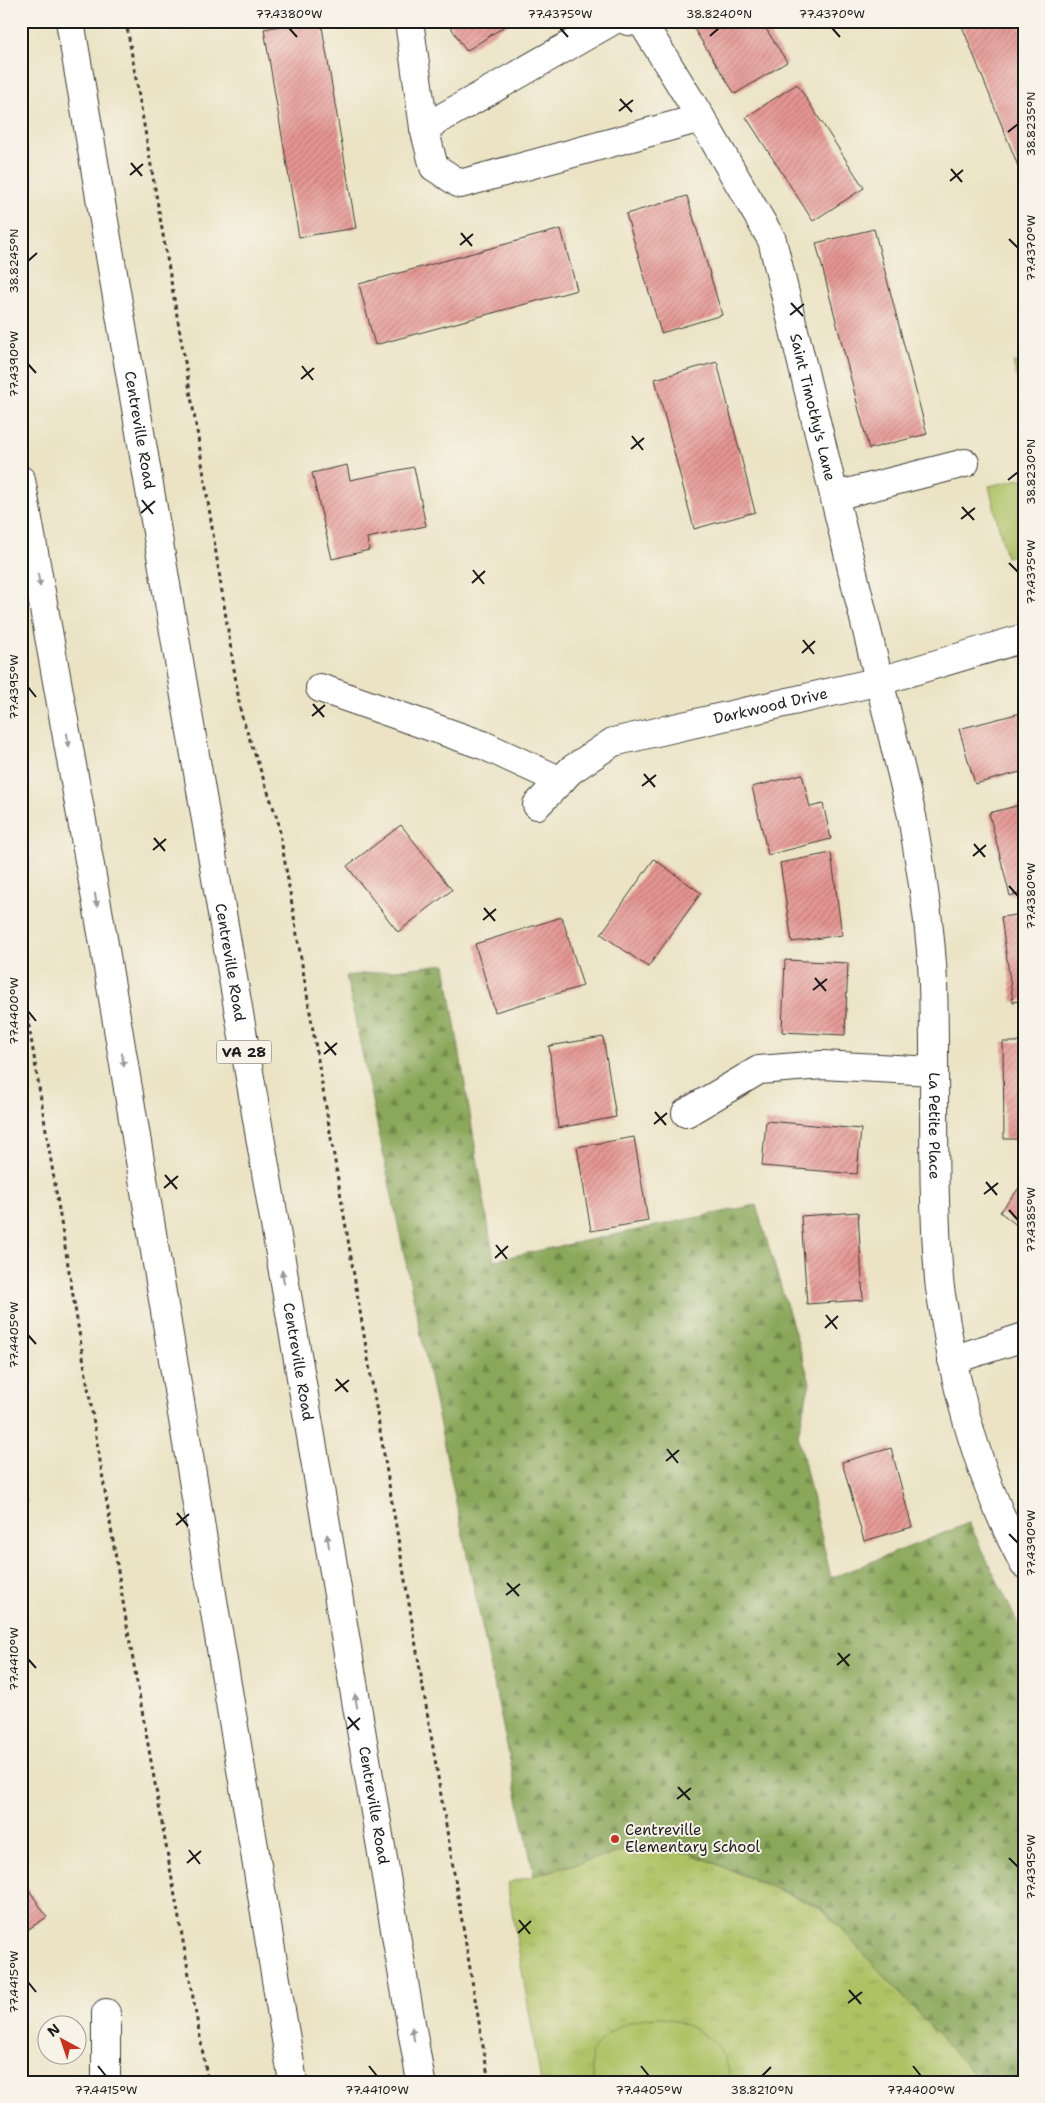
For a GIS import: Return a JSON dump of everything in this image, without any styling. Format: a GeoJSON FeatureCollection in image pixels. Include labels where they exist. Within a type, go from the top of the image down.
{"type":"FeatureCollection","features":[{"type":"Feature","properties":{"kind":"main road","name":"Centreville Road"},"geometry":{"type":"LineString","coordinates":[[70,21],[421,2082]]}},
{"type":"Feature","properties":{"kind":"main road"},"geometry":{"type":"LineString","coordinates":[[410,21],[424,128],[434,167],[460,184],[701,118]]}},
{"type":"Feature","properties":{"kind":"main road"},"geometry":{"type":"LineString","coordinates":[[424,128],[612,21]]}},
{"type":"Feature","properties":{"kind":"main road","name":"Saint Timothy's Lane"},"geometry":{"type":"LineString","coordinates":[[628,21],[642,22],[701,118],[772,240],[880,681]]}},
{"type":"Feature","properties":{"kind":"main road"},"geometry":{"type":"LineString","coordinates":[[835,496],[965,463]]}},
{"type":"Feature","properties":{"kind":"main road"},"geometry":{"type":"LineString","coordinates":[[21,480],[104,944],[294,2082]]}},
{"type":"Feature","properties":{"kind":"main road","name":"Darkwood Drive"},"geometry":{"type":"LineString","coordinates":[[537,805],[571,770],[613,742],[880,681],[1024,638]]}},
{"type":"Feature","properties":{"kind":"main road","name":"La Petite Place"},"geometry":{"type":"LineString","coordinates":[[880,681],[912,816],[927,904],[933,982],[933,1153],[939,1280],[952,1360],[968,1423],[988,1483],[1024,1564]]}},
{"type":"Feature","properties":{"kind":"main road"},"geometry":{"type":"LineString","coordinates":[[320,688],[483,745],[561,781]]}},
{"type":"Feature","properties":{"kind":"main road"},"geometry":{"type":"LineString","coordinates":[[686,1113],[759,1070],[822,1065],[933,1071]]}},
{"type":"Feature","properties":{"kind":"main road"},"geometry":{"type":"LineString","coordinates":[[952,1360],[1024,1336]]}},
{"type":"Feature","properties":{"kind":"main road"},"geometry":{"type":"LineString","coordinates":[[106,2013],[106,2082]]}},
{"type":"Feature","properties":{"kind":"path"},"geometry":{"type":"LineString","coordinates":[[126,21],[198,437],[240,714],[278,821],[489,2082]]}},
{"type":"Feature","properties":{"kind":"path"},"geometry":{"type":"LineString","coordinates":[[21,977],[128,1626],[208,2082]]}},
{"type":"Feature","properties":{"kind":"green space"},"geometry":{"type":"Polygon","coordinates":[[[1024,360],[1024,400],[1013,363],[1024,360]]]}},
{"type":"Feature","properties":{"kind":"green space"},"geometry":{"type":"Polygon","coordinates":[[[1024,478],[1024,553],[1006,557],[989,486],[1024,478]]]}},
{"type":"Feature","properties":{"kind":"green space"},"geometry":{"type":"Polygon","coordinates":[[[445,964],[494,1260],[756,1205],[810,1382],[798,1435],[831,1578],[969,1523],[1024,1636],[1024,2082],[981,2082],[821,1907],[688,1852],[630,1849],[534,1875],[346,976],[445,964]]]}},
{"type":"Feature","properties":{"kind":"green space","name":"Centreville Elementary School"},"geometry":{"type":"Polygon","coordinates":[[[630,1849],[688,1852],[821,1908],[994,2082],[541,2082],[507,1883],[630,1849]]]}},
{"type":"Feature","properties":{"kind":"green space"},"geometry":{"type":"Polygon","coordinates":[[[661,2017],[674,2020],[698,2031],[717,2046],[728,2068],[730,2082],[594,2082],[591,2053],[605,2037],[613,2030],[630,2022],[639,2019],[661,2017]]]}},
{"type":"Feature","properties":{"kind":"building"},"geometry":{"type":"Polygon","coordinates":[[[307,21],[321,21],[356,228],[299,237],[264,29],[307,21]]]}},
{"type":"Feature","properties":{"kind":"building"},"geometry":{"type":"Polygon","coordinates":[[[447,21],[513,21],[466,51],[447,21]]]}},
{"type":"Feature","properties":{"kind":"building"},"geometry":{"type":"Polygon","coordinates":[[[689,21],[761,21],[787,62],[735,94],[689,21]]]}},
{"type":"Feature","properties":{"kind":"building"},"geometry":{"type":"Polygon","coordinates":[[[960,21],[1018,21],[1024,35],[1024,181],[960,21]]]}},
{"type":"Feature","properties":{"kind":"building"},"geometry":{"type":"Polygon","coordinates":[[[797,84],[864,188],[813,221],[746,117],[797,84]]]}},
{"type":"Feature","properties":{"kind":"building"},"geometry":{"type":"Polygon","coordinates":[[[687,196],[722,315],[661,333],[626,214],[687,196]]]}},
{"type":"Feature","properties":{"kind":"building"},"geometry":{"type":"Polygon","coordinates":[[[561,229],[577,290],[375,345],[359,284],[561,229]]]}},
{"type":"Feature","properties":{"kind":"building"},"geometry":{"type":"Polygon","coordinates":[[[874,229],[927,434],[869,449],[816,243],[874,229]]]}},
{"type":"Feature","properties":{"kind":"building"},"geometry":{"type":"Polygon","coordinates":[[[717,362],[755,512],[694,529],[655,379],[717,362]]]}},
{"type":"Feature","properties":{"kind":"building"},"geometry":{"type":"Polygon","coordinates":[[[347,465],[350,480],[414,467],[426,526],[367,538],[369,550],[332,559],[312,473],[347,465]]]}},
{"type":"Feature","properties":{"kind":"building"},"geometry":{"type":"Polygon","coordinates":[[[1024,712],[1024,771],[975,784],[959,729],[1024,712]]]}},
{"type":"Feature","properties":{"kind":"building"},"geometry":{"type":"Polygon","coordinates":[[[802,774],[810,807],[823,804],[831,839],[768,855],[752,787],[802,774]]]}},
{"type":"Feature","properties":{"kind":"building"},"geometry":{"type":"Polygon","coordinates":[[[1024,804],[1024,892],[1010,896],[989,813],[1024,804]]]}},
{"type":"Feature","properties":{"kind":"building"},"geometry":{"type":"Polygon","coordinates":[[[401,825],[452,890],[398,932],[347,866],[401,825]]]}},
{"type":"Feature","properties":{"kind":"building"},"geometry":{"type":"Polygon","coordinates":[[[831,853],[842,935],[792,942],[780,863],[831,853]]]}},
{"type":"Feature","properties":{"kind":"building"},"geometry":{"type":"Polygon","coordinates":[[[654,859],[701,893],[648,967],[601,934],[654,859]]]}},
{"type":"Feature","properties":{"kind":"building"},"geometry":{"type":"Polygon","coordinates":[[[1024,914],[1024,1000],[1013,1002],[1001,917],[1024,914]]]}},
{"type":"Feature","properties":{"kind":"building"},"geometry":{"type":"Polygon","coordinates":[[[562,917],[583,986],[495,1012],[475,944],[562,917]]]}},
{"type":"Feature","properties":{"kind":"building"},"geometry":{"type":"Polygon","coordinates":[[[785,960],[848,963],[845,1035],[782,1032],[785,960]]]}},
{"type":"Feature","properties":{"kind":"building"},"geometry":{"type":"Polygon","coordinates":[[[603,1037],[616,1117],[558,1128],[549,1046],[603,1037]]]}},
{"type":"Feature","properties":{"kind":"building"},"geometry":{"type":"Polygon","coordinates":[[[1003,1042],[1024,1042],[1024,1139],[1004,1139],[1003,1042]]]}},
{"type":"Feature","properties":{"kind":"building"},"geometry":{"type":"Polygon","coordinates":[[[766,1121],[861,1129],[857,1174],[762,1166],[766,1121]]]}},
{"type":"Feature","properties":{"kind":"building"},"geometry":{"type":"Polygon","coordinates":[[[634,1137],[648,1221],[591,1231],[577,1147],[634,1137]]]}},
{"type":"Feature","properties":{"kind":"building"},"geometry":{"type":"Polygon","coordinates":[[[1024,1182],[1024,1231],[1000,1212],[1024,1182]]]}},
{"type":"Feature","properties":{"kind":"building"},"geometry":{"type":"Polygon","coordinates":[[[858,1212],[863,1300],[807,1304],[801,1216],[858,1212]]]}},
{"type":"Feature","properties":{"kind":"building"},"geometry":{"type":"Polygon","coordinates":[[[891,1448],[912,1527],[864,1541],[842,1462],[891,1448]]]}},
{"type":"Feature","properties":{"kind":"building"},"geometry":{"type":"Polygon","coordinates":[[[21,1494],[28,1501],[21,1508],[21,1494]]]}},
{"type":"Feature","properties":{"kind":"building"},"geometry":{"type":"Polygon","coordinates":[[[21,1878],[47,1917],[21,1934],[21,1878]]]}},
{"type":"Feature","properties":{"kind":"place","name":"Centreville Elementary School"},"geometry":{"type":"Point","coordinates":[615,1839]}}]}
